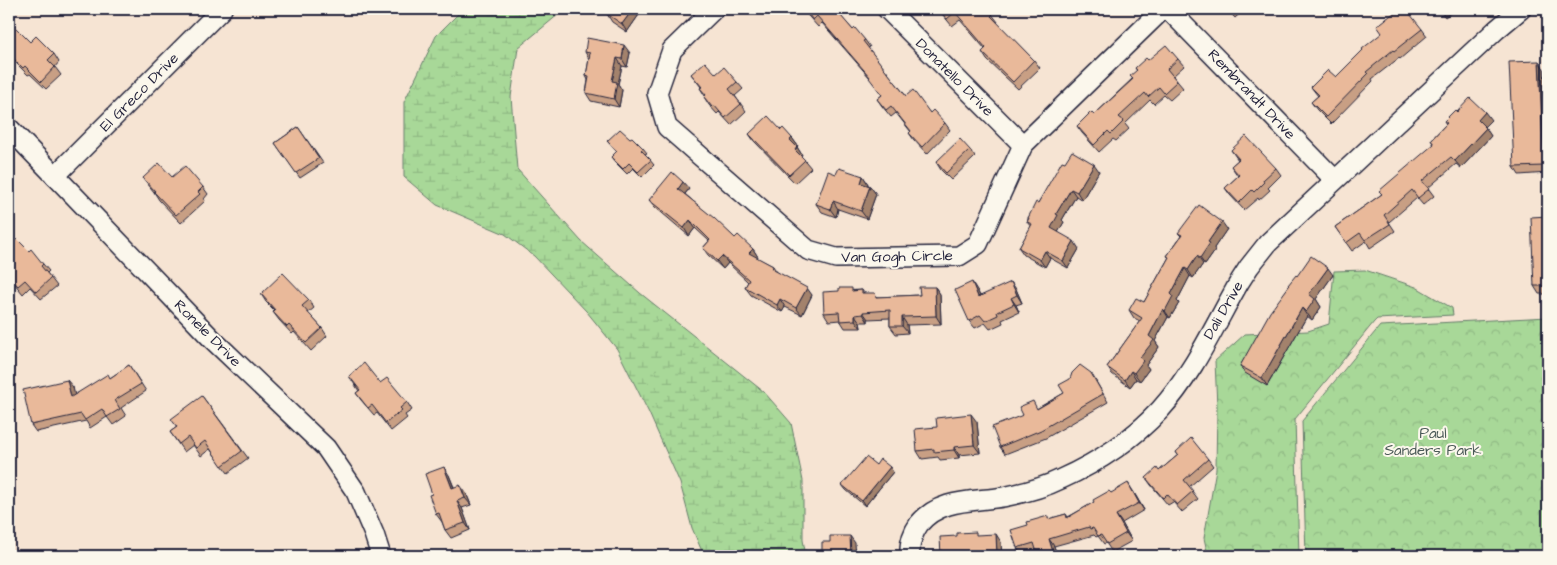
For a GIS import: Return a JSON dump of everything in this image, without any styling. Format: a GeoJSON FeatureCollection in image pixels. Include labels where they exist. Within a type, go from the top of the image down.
{"type":"FeatureCollection","features":[{"type":"Feature","properties":{"kind":"street","name":"El Greco Drive"},"geometry":{"type":"LineString","coordinates":[[55,176],[222,9]]}},
{"type":"Feature","properties":{"kind":"street","name":"Van Gogh Circle"},"geometry":{"type":"LineString","coordinates":[[714,9],[672,50],[657,93],[666,127],[808,250],[836,258],[959,256],[978,244],[1023,145],[1163,9]]}},
{"type":"Feature","properties":{"kind":"street","name":"Donatello Drive"},"geometry":{"type":"LineString","coordinates":[[887,9],[1023,145]]}},
{"type":"Feature","properties":{"kind":"street","name":"Rembrandt Drive"},"geometry":{"type":"LineString","coordinates":[[1168,9],[1335,180]]}},
{"type":"Feature","properties":{"kind":"street","name":"Dali Drive"},"geometry":{"type":"LineString","coordinates":[[910,556],[910,544],[916,530],[924,519],[937,509],[951,503],[1015,495],[1053,483],[1118,448],[1141,429],[1161,409],[1185,377],[1240,281],[1259,253],[1286,225],[1504,22],[1521,9]]}},
{"type":"Feature","properties":{"kind":"street","name":"Ronele Drive"},"geometry":{"type":"LineString","coordinates":[[9,128],[214,341],[326,448],[356,492],[381,556]]}},
{"type":"Feature","properties":{"kind":"green space"},"geometry":{"type":"Polygon","coordinates":[[[463,9],[565,9],[518,48],[511,97],[517,169],[581,241],[640,293],[764,392],[791,423],[803,481],[803,540],[806,556],[704,556],[692,528],[680,483],[649,413],[617,349],[587,312],[534,256],[505,234],[437,205],[404,177],[404,102],[436,36],[463,9]]]}},
{"type":"Feature","properties":{"kind":"green space"},"geometry":{"type":"Polygon","coordinates":[[[1365,270],[1416,287],[1452,308],[1453,315],[1377,319],[1295,419],[1299,556],[1208,556],[1204,538],[1216,469],[1217,407],[1215,361],[1245,334],[1308,331],[1329,324],[1334,271],[1365,270]]]}},
{"type":"Feature","properties":{"kind":"green space","name":"Paul Sanders Park"},"geometry":{"type":"Polygon","coordinates":[[[1548,317],[1548,556],[1306,556],[1302,421],[1380,326],[1548,317]]]}},
{"type":"Feature","properties":{"kind":"building"},"geometry":{"type":"Polygon","coordinates":[[[611,9],[633,9],[622,24],[607,14],[611,9]]]}},
{"type":"Feature","properties":{"kind":"building"},"geometry":{"type":"Polygon","coordinates":[[[804,9],[835,9],[853,30],[855,28],[865,40],[863,41],[906,96],[913,90],[930,113],[933,110],[945,123],[922,147],[909,133],[911,131],[891,106],[886,110],[877,99],[882,95],[870,77],[817,16],[813,20],[804,9]]]}},
{"type":"Feature","properties":{"kind":"building"},"geometry":{"type":"Polygon","coordinates":[[[938,9],[988,9],[993,14],[991,16],[1034,60],[1013,82],[982,52],[986,48],[955,12],[947,19],[938,9]]]}},
{"type":"Feature","properties":{"kind":"building"},"geometry":{"type":"Polygon","coordinates":[[[1399,9],[1406,9],[1422,29],[1366,72],[1368,74],[1326,117],[1311,102],[1319,95],[1311,87],[1328,70],[1336,77],[1362,49],[1382,33],[1377,26],[1399,9]]]}},
{"type":"Feature","properties":{"kind":"building"},"geometry":{"type":"Polygon","coordinates":[[[13,25],[30,42],[36,36],[54,54],[48,60],[55,67],[41,82],[25,66],[23,68],[9,54],[11,52],[9,50],[9,30],[13,25]]]}},
{"type":"Feature","properties":{"kind":"building"},"geometry":{"type":"Polygon","coordinates":[[[587,38],[624,45],[622,59],[617,58],[612,81],[617,82],[614,99],[586,93],[589,77],[586,76],[590,53],[585,52],[587,38]]]}},
{"type":"Feature","properties":{"kind":"building"},"geometry":{"type":"Polygon","coordinates":[[[1166,45],[1178,59],[1167,69],[1177,81],[1164,93],[1159,87],[1148,97],[1145,93],[1119,117],[1124,121],[1111,134],[1108,131],[1094,145],[1077,126],[1091,112],[1094,115],[1133,79],[1130,76],[1137,70],[1135,68],[1166,45]]]}},
{"type":"Feature","properties":{"kind":"building"},"geometry":{"type":"Polygon","coordinates":[[[1539,61],[1544,166],[1514,167],[1509,62],[1539,61]]]}},
{"type":"Feature","properties":{"kind":"building"},"geometry":{"type":"Polygon","coordinates":[[[705,62],[716,74],[724,67],[737,82],[729,89],[741,104],[725,118],[704,97],[706,95],[700,88],[702,87],[691,74],[705,62]]]}},
{"type":"Feature","properties":{"kind":"building"},"geometry":{"type":"Polygon","coordinates":[[[1470,98],[1485,112],[1478,120],[1486,128],[1455,161],[1451,157],[1422,181],[1429,189],[1418,198],[1412,190],[1384,215],[1390,224],[1365,240],[1360,233],[1346,243],[1335,227],[1382,194],[1379,191],[1434,144],[1431,140],[1447,123],[1444,121],[1455,110],[1457,112],[1470,98]]]}},
{"type":"Feature","properties":{"kind":"building"},"geometry":{"type":"Polygon","coordinates":[[[768,116],[781,130],[783,128],[792,138],[790,140],[797,147],[795,150],[805,160],[789,175],[749,134],[768,116]]]}},
{"type":"Feature","properties":{"kind":"building"},"geometry":{"type":"Polygon","coordinates":[[[298,127],[319,158],[296,173],[275,143],[298,127]]]}},
{"type":"Feature","properties":{"kind":"building"},"geometry":{"type":"Polygon","coordinates":[[[620,129],[643,148],[641,150],[651,160],[638,172],[629,163],[623,169],[611,157],[617,151],[607,141],[620,129]]]}},
{"type":"Feature","properties":{"kind":"building"},"geometry":{"type":"Polygon","coordinates":[[[1246,136],[1276,168],[1254,192],[1252,190],[1239,203],[1225,188],[1239,175],[1231,166],[1239,159],[1231,150],[1246,136]]]}},
{"type":"Feature","properties":{"kind":"building"},"geometry":{"type":"Polygon","coordinates":[[[960,139],[970,150],[946,173],[936,162],[960,139]]]}},
{"type":"Feature","properties":{"kind":"building"},"geometry":{"type":"Polygon","coordinates":[[[1072,151],[1094,164],[1077,192],[1071,189],[1056,214],[1058,215],[1051,228],[1074,241],[1063,261],[1045,251],[1040,260],[1019,248],[1032,224],[1027,222],[1036,202],[1038,203],[1062,161],[1065,162],[1072,151]]]}},
{"type":"Feature","properties":{"kind":"building"},"geometry":{"type":"Polygon","coordinates":[[[159,163],[172,177],[185,166],[203,187],[198,192],[200,194],[176,215],[143,178],[159,163]]]}},
{"type":"Feature","properties":{"kind":"building"},"geometry":{"type":"Polygon","coordinates":[[[839,168],[863,176],[861,183],[870,186],[861,211],[833,201],[830,209],[816,204],[828,171],[836,174],[839,168]]]}},
{"type":"Feature","properties":{"kind":"building"},"geometry":{"type":"Polygon","coordinates":[[[672,172],[683,182],[678,189],[735,238],[738,235],[753,249],[749,253],[773,266],[772,269],[807,288],[796,308],[780,299],[777,305],[745,287],[749,280],[722,256],[717,261],[703,248],[710,240],[690,220],[684,228],[649,200],[672,172]]]}},
{"type":"Feature","properties":{"kind":"building"},"geometry":{"type":"Polygon","coordinates":[[[1199,205],[1222,222],[1208,242],[1210,243],[1200,258],[1197,256],[1188,270],[1185,268],[1171,294],[1173,296],[1165,311],[1163,309],[1149,336],[1154,340],[1140,358],[1143,361],[1134,373],[1131,371],[1125,380],[1107,367],[1142,318],[1129,310],[1136,298],[1144,302],[1169,257],[1167,256],[1182,235],[1178,233],[1199,205]]]}},
{"type":"Feature","properties":{"kind":"building"},"geometry":{"type":"Polygon","coordinates":[[[1548,216],[1548,286],[1534,286],[1531,217],[1548,216]]]}},
{"type":"Feature","properties":{"kind":"building"},"geometry":{"type":"Polygon","coordinates":[[[17,239],[29,251],[31,249],[51,278],[36,292],[25,280],[18,286],[9,276],[9,269],[13,265],[9,261],[9,247],[17,239]]]}},
{"type":"Feature","properties":{"kind":"building"},"geometry":{"type":"Polygon","coordinates":[[[1311,256],[1328,268],[1309,294],[1315,299],[1306,312],[1302,308],[1262,378],[1240,366],[1270,312],[1311,256]]]}},
{"type":"Feature","properties":{"kind":"building"},"geometry":{"type":"Polygon","coordinates":[[[283,273],[309,300],[302,306],[322,328],[306,343],[273,312],[275,310],[261,294],[283,273]]]}},
{"type":"Feature","properties":{"kind":"building"},"geometry":{"type":"Polygon","coordinates":[[[972,282],[978,297],[1011,282],[1017,295],[1011,298],[1014,304],[997,312],[998,315],[985,321],[980,315],[969,321],[955,290],[972,282]]]}},
{"type":"Feature","properties":{"kind":"building"},"geometry":{"type":"Polygon","coordinates":[[[919,287],[935,287],[936,316],[902,317],[902,326],[890,326],[890,310],[863,312],[863,314],[855,315],[855,320],[840,321],[839,312],[824,313],[823,292],[839,291],[839,288],[852,288],[852,291],[862,290],[862,293],[875,293],[876,297],[920,295],[919,287]]]}},
{"type":"Feature","properties":{"kind":"building"},"geometry":{"type":"Polygon","coordinates":[[[364,363],[380,383],[387,378],[407,402],[400,408],[402,410],[386,423],[372,405],[368,408],[356,393],[360,390],[349,376],[364,363]]]}},
{"type":"Feature","properties":{"kind":"building"},"geometry":{"type":"Polygon","coordinates":[[[129,365],[141,384],[115,400],[120,409],[107,417],[102,409],[85,420],[81,414],[31,425],[23,390],[67,380],[71,397],[108,374],[110,378],[129,365]]]}},
{"type":"Feature","properties":{"kind":"building"},"geometry":{"type":"Polygon","coordinates":[[[1080,365],[1091,373],[1103,394],[1041,430],[1000,447],[992,427],[1023,415],[1019,407],[1033,401],[1037,409],[1064,393],[1059,385],[1070,379],[1072,373],[1080,365]]]}},
{"type":"Feature","properties":{"kind":"building"},"geometry":{"type":"Polygon","coordinates":[[[202,396],[242,451],[222,466],[205,441],[196,448],[188,437],[179,444],[170,432],[177,427],[171,419],[202,396]]]}},
{"type":"Feature","properties":{"kind":"building"},"geometry":{"type":"Polygon","coordinates":[[[971,414],[974,445],[954,447],[954,450],[934,452],[934,449],[917,451],[915,429],[937,427],[936,418],[971,414]]]}},
{"type":"Feature","properties":{"kind":"building"},"geometry":{"type":"Polygon","coordinates":[[[1191,438],[1208,459],[1184,480],[1193,491],[1177,505],[1167,494],[1163,498],[1146,478],[1157,468],[1159,471],[1178,455],[1176,452],[1191,438]]]}},
{"type":"Feature","properties":{"kind":"building"},"geometry":{"type":"Polygon","coordinates":[[[866,457],[876,465],[880,459],[890,467],[862,501],[842,485],[866,457]]]}},
{"type":"Feature","properties":{"kind":"building"},"geometry":{"type":"Polygon","coordinates":[[[444,467],[452,488],[460,485],[465,498],[457,501],[465,523],[445,530],[439,513],[436,514],[429,495],[432,494],[425,474],[444,467]]]}},
{"type":"Feature","properties":{"kind":"building"},"geometry":{"type":"Polygon","coordinates":[[[1128,483],[1139,503],[1116,515],[1126,533],[1107,544],[1101,535],[1098,536],[1093,528],[1090,529],[1089,527],[1049,539],[1053,552],[1038,556],[1034,543],[1017,548],[1011,530],[1028,525],[1027,522],[1048,516],[1048,519],[1066,514],[1067,518],[1094,502],[1093,500],[1109,491],[1111,493],[1128,483]]]}},
{"type":"Feature","properties":{"kind":"building"},"geometry":{"type":"Polygon","coordinates":[[[976,532],[976,535],[996,534],[997,556],[941,556],[940,537],[957,536],[957,533],[976,532]]]}},
{"type":"Feature","properties":{"kind":"building"},"geometry":{"type":"Polygon","coordinates":[[[830,536],[850,536],[851,556],[822,556],[822,542],[830,542],[830,536]]]}}]}
